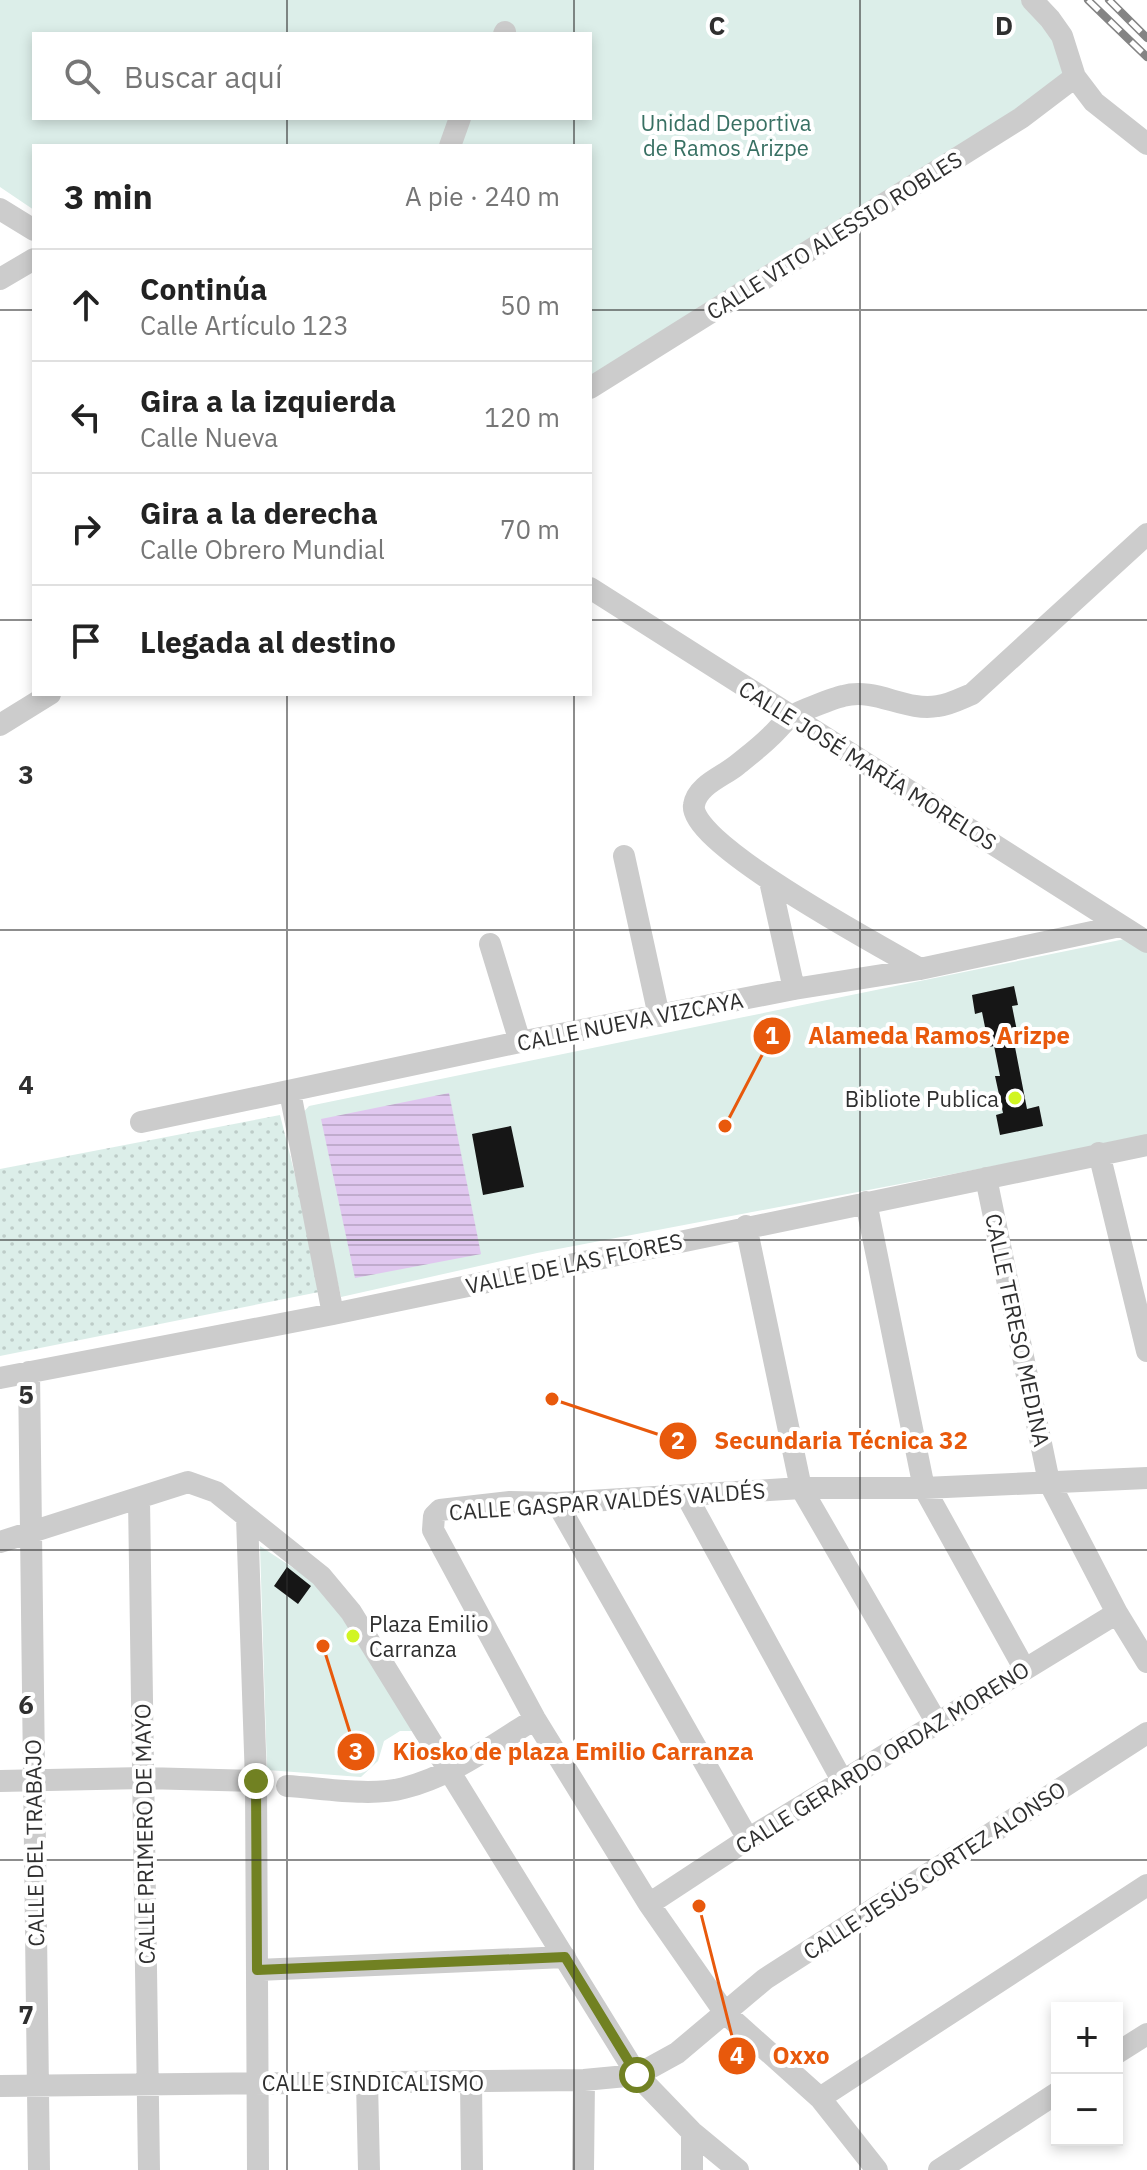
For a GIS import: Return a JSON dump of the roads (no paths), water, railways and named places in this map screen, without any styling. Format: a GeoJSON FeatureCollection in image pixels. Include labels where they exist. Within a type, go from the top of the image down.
{"type":"FeatureCollection","features":[{"type":"Feature","properties":{"kind":"street"},"geometry":{"type":"LineString","coordinates":[[1032,0],[1062,36],[1075,77],[1094,102],[1147,144]]}},
{"type":"Feature","properties":{"kind":"street","name":"CALLE VITO ALESSIO ROBLES"},"geometry":{"type":"LineString","coordinates":[[592,387],[1021,118],[1075,77]]}},
{"type":"Feature","properties":{"kind":"street"},"geometry":{"type":"LineString","coordinates":[[451,144],[459,120]]}},
{"type":"Feature","properties":{"kind":"street"},"geometry":{"type":"LineString","coordinates":[[0,209],[32,229]]}},
{"type":"Feature","properties":{"kind":"street"},"geometry":{"type":"LineString","coordinates":[[0,279],[32,260]]}},
{"type":"Feature","properties":{"kind":"street"},"geometry":{"type":"LineString","coordinates":[[920,969],[770,881],[703,830],[694,816],[696,797],[707,785],[767,740],[791,716],[839,697],[859,693],[883,696],[907,704],[938,707],[972,694],[1147,534]]}},
{"type":"Feature","properties":{"kind":"street","name":"CALLE JOSÉ MARÍA MORELOS"},"geometry":{"type":"LineString","coordinates":[[592,589],[1147,942]]}},
{"type":"Feature","properties":{"kind":"street"},"geometry":{"type":"LineString","coordinates":[[0,725],[47,696]]}},
{"type":"Feature","properties":{"kind":"street"},"geometry":{"type":"LineString","coordinates":[[624,856],[659,1016]]}},
{"type":"Feature","properties":{"kind":"street"},"geometry":{"type":"LineString","coordinates":[[770,881],[794,989]]}},
{"type":"Feature","properties":{"kind":"street","name":"CALLE NUEVA VIZCAYA"},"geometry":{"type":"LineString","coordinates":[[141,1122],[520,1042],[794,989],[920,969],[1120,926]]}},
{"type":"Feature","properties":{"kind":"street"},"geometry":{"type":"LineString","coordinates":[[490,944],[520,1042]]}},
{"type":"Feature","properties":{"kind":"street"},"geometry":{"type":"LineString","coordinates":[[290,1092],[333,1314]]}},
{"type":"Feature","properties":{"kind":"street","name":"VALLE DE LAS FLORES"},"geometry":{"type":"LineString","coordinates":[[0,1378],[333,1314],[1147,1145]]}},
{"type":"Feature","properties":{"kind":"street"},"geometry":{"type":"LineString","coordinates":[[1099,1153],[1147,1351]]}},
{"type":"Feature","properties":{"kind":"street","name":"CALLE TERESO MEDINA"},"geometry":{"type":"LineString","coordinates":[[986,1178],[1049,1482],[1117,1613],[1147,1662]]}},
{"type":"Feature","properties":{"kind":"street"},"geometry":{"type":"LineString","coordinates":[[866,1202],[924,1488],[1024,1668]]}},
{"type":"Feature","properties":{"kind":"street"},"geometry":{"type":"LineString","coordinates":[[746,1226],[801,1488],[937,1723]]}},
{"type":"Feature","properties":{"kind":"street","name":"CALLE DEL TRABAJO"},"geometry":{"type":"LineString","coordinates":[[29,1372],[39,2170]]}},
{"type":"Feature","properties":{"kind":"street","name":"CALLE GASPAR VALDÉS VALDÉS"},"geometry":{"type":"LineString","coordinates":[[877,2170],[858,2142],[820,2098],[725,2013],[649,1904],[535,1719],[433,1530],[433,1524],[440,1510],[510,1502],[557,1503],[801,1488],[924,1488],[1147,1478]]}},
{"type":"Feature","properties":{"kind":"street"},"geometry":{"type":"LineString","coordinates":[[0,1542],[188,1482],[216,1492],[321,1576],[351,1612],[637,2075],[692,2132],[738,2170]]}},
{"type":"Feature","properties":{"kind":"street"},"geometry":{"type":"LineString","coordinates":[[686,1495],[843,1782]]}},
{"type":"Feature","properties":{"kind":"street","name":"CALLE PRIMERO DE MAYO"},"geometry":{"type":"LineString","coordinates":[[139,1499],[149,2170]]}},
{"type":"Feature","properties":{"kind":"street"},"geometry":{"type":"LineString","coordinates":[[557,1503],[748,1839]]}},
{"type":"Feature","properties":{"kind":"street"},"geometry":{"type":"LineString","coordinates":[[247,1517],[256,1781],[258,2170]]}},
{"type":"Feature","properties":{"kind":"street","name":"CALLE GERARDO ORDAZ MORENO"},"geometry":{"type":"LineString","coordinates":[[649,1904],[748,1839],[1117,1613]]}},
{"type":"Feature","properties":{"kind":"street"},"geometry":{"type":"LineString","coordinates":[[287,1786],[366,1791],[402,1789],[451,1771],[535,1719]]}},
{"type":"Feature","properties":{"kind":"street","name":"CALLE JESÚS CORTEZ ALONSO"},"geometry":{"type":"LineString","coordinates":[[725,2013],[765,1979],[1147,1733]]}},
{"type":"Feature","properties":{"kind":"street"},"geometry":{"type":"LineString","coordinates":[[0,1781],[144,1778],[256,1781]]}},
{"type":"Feature","properties":{"kind":"street"},"geometry":{"type":"LineString","coordinates":[[820,2098],[1147,1885]]}},
{"type":"Feature","properties":{"kind":"street"},"geometry":{"type":"LineString","coordinates":[[257,1970],[565,1957]]}},
{"type":"Feature","properties":{"kind":"street","name":"CALLE SINDICALISMO"},"geometry":{"type":"LineString","coordinates":[[0,2086],[584,2080],[637,2075],[677,2053],[725,2013]]}},
{"type":"Feature","properties":{"kind":"street"},"geometry":{"type":"LineString","coordinates":[[1123,2049],[1147,2034]]}},
{"type":"Feature","properties":{"kind":"street"},"geometry":{"type":"LineString","coordinates":[[583,2170],[584,2080]]}},
{"type":"Feature","properties":{"kind":"street"},"geometry":{"type":"LineString","coordinates":[[471,2081],[472,2170]]}},
{"type":"Feature","properties":{"kind":"street"},"geometry":{"type":"LineString","coordinates":[[367,2082],[369,2170]]}},
{"type":"Feature","properties":{"kind":"street"},"geometry":{"type":"LineString","coordinates":[[939,2170],[1051,2097]]}},
{"type":"Feature","properties":{"kind":"street"},"geometry":{"type":"LineString","coordinates":[[692,2132],[692,2170]]}},
{"type":"Feature","properties":{"kind":"railway"},"geometry":{"type":"LineString","coordinates":[[1088,0],[1147,57]]}},
{"type":"Feature","properties":{"kind":"railway"},"geometry":{"type":"LineString","coordinates":[[1109,0],[1147,38]]}},
{"type":"Feature","properties":{"kind":"place","name":"Bibliote Publica"},"geometry":{"type":"Point","coordinates":[1015,1098]}},
{"type":"Feature","properties":{"kind":"place","name":"Alameda Ramos Arizpe"},"geometry":{"type":"Point","coordinates":[725,1126]}},
{"type":"Feature","properties":{"kind":"place","name":"Secundaria Técnica 32"},"geometry":{"type":"Point","coordinates":[552,1399]}},
{"type":"Feature","properties":{"kind":"place","name":"Plaza Emilio Carranza"},"geometry":{"type":"Point","coordinates":[353,1636]}},
{"type":"Feature","properties":{"kind":"place","name":"Kiosko de plaza Emilio Carranza"},"geometry":{"type":"Point","coordinates":[323,1646]}},
{"type":"Feature","properties":{"kind":"place","name":"Oxxo"},"geometry":{"type":"Point","coordinates":[699,1906]}},
{"type":"Feature","properties":{"kind":"park label","name":"Unidad Deportiva de Ramos Arizpe"},"geometry":{"type":"Point","coordinates":[726,134]}}]}
